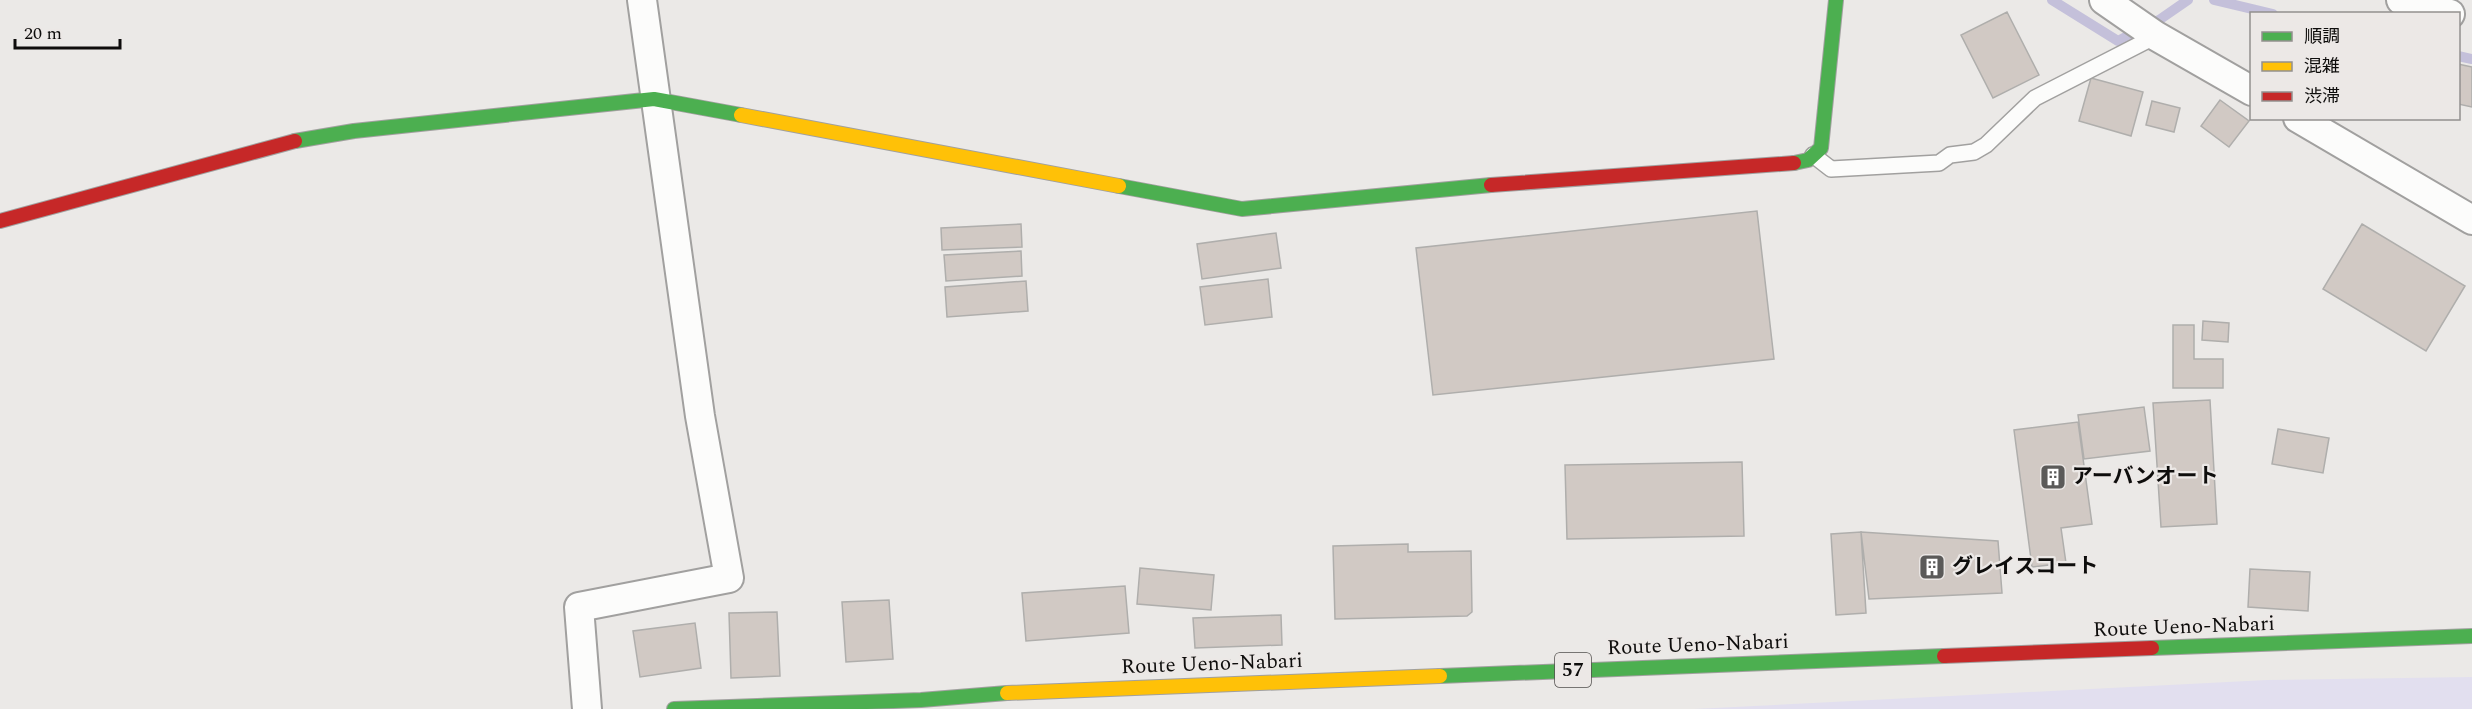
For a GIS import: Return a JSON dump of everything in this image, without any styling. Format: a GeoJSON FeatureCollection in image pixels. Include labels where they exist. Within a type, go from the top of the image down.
{"type":"FeatureCollection","features":[{"type":"Feature","properties":{"kind":"street"},"geometry":{"type":"LineString","coordinates":[[587,709],[579,607],[729,578],[700,416],[642,0]]}},
{"type":"Feature","properties":{"kind":"street"},"geometry":{"type":"LineString","coordinates":[[0,221],[282,143],[354,132],[654,99],[1242,209],[1485,185],[1791,164],[1808,160],[1821,148],[1836,0]]}},
{"type":"Feature","properties":{"kind":"street"},"geometry":{"type":"LineString","coordinates":[[2103,0],[2147,29],[2250,90]]}},
{"type":"Feature","properties":{"kind":"street"},"geometry":{"type":"LineString","coordinates":[[2401,0],[2443,12]]}},
{"type":"Feature","properties":{"kind":"street"},"geometry":{"type":"LineString","coordinates":[[2301,120],[2472,220]]}},
{"type":"Feature","properties":{"kind":"street","name":"Route Ueno-Nabari"},"geometry":{"type":"LineString","coordinates":[[674,709],[921,700],[988,701],[2472,636]]}},
{"type":"Feature","properties":{"kind":"lane"},"geometry":{"type":"LineString","coordinates":[[1813,155],[1831,169],[1938,163],[1950,155],[1974,152],[1986,145],[2035,98],[2147,29]]}},
{"type":"Feature","properties":{"kind":"shaded area"},"geometry":{"type":"Polygon","coordinates":[[[2472,677],[2472,709],[1694,709],[2267,680],[2472,677]]]}},
{"type":"Feature","properties":{"kind":"building"},"geometry":{"type":"Polygon","coordinates":[[[2007,12],[2039,75],[1993,98],[1961,35],[2007,12]]]}},
{"type":"Feature","properties":{"kind":"building"},"geometry":{"type":"Polygon","coordinates":[[[2460,64],[2472,67],[2472,107],[2460,104],[2460,64]]]}},
{"type":"Feature","properties":{"kind":"building"},"geometry":{"type":"Polygon","coordinates":[[[2091,78],[2143,92],[2131,136],[2079,121],[2091,78]]]}},
{"type":"Feature","properties":{"kind":"building"},"geometry":{"type":"Polygon","coordinates":[[[2220,100],[2249,121],[2229,147],[2201,126],[2220,100]]]}},
{"type":"Feature","properties":{"kind":"building"},"geometry":{"type":"Polygon","coordinates":[[[2152,101],[2180,108],[2174,132],[2146,125],[2152,101]]]}},
{"type":"Feature","properties":{"kind":"building"},"geometry":{"type":"Polygon","coordinates":[[[1757,211],[1774,359],[1433,395],[1416,248],[1757,211]]]}},
{"type":"Feature","properties":{"kind":"building"},"geometry":{"type":"Polygon","coordinates":[[[1021,224],[1022,247],[942,250],[941,228],[1021,224]]]}},
{"type":"Feature","properties":{"kind":"building"},"geometry":{"type":"Polygon","coordinates":[[[2362,224],[2465,286],[2426,351],[2323,289],[2362,224]]]}},
{"type":"Feature","properties":{"kind":"building"},"geometry":{"type":"Polygon","coordinates":[[[1276,233],[1281,268],[1202,279],[1197,244],[1276,233]]]}},
{"type":"Feature","properties":{"kind":"building"},"geometry":{"type":"Polygon","coordinates":[[[1021,251],[1022,276],[946,281],[944,255],[1021,251]]]}},
{"type":"Feature","properties":{"kind":"building"},"geometry":{"type":"Polygon","coordinates":[[[1268,279],[1272,317],[1205,325],[1200,287],[1268,279]]]}},
{"type":"Feature","properties":{"kind":"building"},"geometry":{"type":"Polygon","coordinates":[[[1026,281],[1028,311],[947,317],[945,287],[1026,281]]]}},
{"type":"Feature","properties":{"kind":"building"},"geometry":{"type":"Polygon","coordinates":[[[2203,321],[2229,323],[2228,342],[2202,340],[2203,321]]]}},
{"type":"Feature","properties":{"kind":"building"},"geometry":{"type":"Polygon","coordinates":[[[2173,325],[2194,325],[2194,359],[2223,359],[2223,388],[2173,388],[2173,325]]]}},
{"type":"Feature","properties":{"kind":"building"},"geometry":{"type":"Polygon","coordinates":[[[2210,400],[2217,524],[2161,527],[2153,403],[2210,400]]]}},
{"type":"Feature","properties":{"kind":"building"},"geometry":{"type":"Polygon","coordinates":[[[2144,407],[2150,451],[2084,459],[2078,415],[2144,407]]]}},
{"type":"Feature","properties":{"kind":"building","name":"アーバンオート"},"geometry":{"type":"Polygon","coordinates":[[[2078,422],[2092,524],[2061,528],[2066,563],[2032,567],[2014,430],[2078,422]]]}},
{"type":"Feature","properties":{"kind":"building"},"geometry":{"type":"Polygon","coordinates":[[[2278,429],[2329,438],[2323,473],[2272,464],[2278,429]]]}},
{"type":"Feature","properties":{"kind":"building"},"geometry":{"type":"Polygon","coordinates":[[[1742,462],[1744,536],[1567,539],[1565,465],[1742,462]]]}},
{"type":"Feature","properties":{"kind":"building","name":"グレイスコート"},"geometry":{"type":"Polygon","coordinates":[[[1861,532],[1998,541],[2002,593],[1869,599],[1861,532]]]}},
{"type":"Feature","properties":{"kind":"building"},"geometry":{"type":"Polygon","coordinates":[[[1861,532],[1866,613],[1836,615],[1831,534],[1861,532]]]}},
{"type":"Feature","properties":{"kind":"building"},"geometry":{"type":"Polygon","coordinates":[[[1408,544],[1408,552],[1471,551],[1472,612],[1467,616],[1335,619],[1333,546],[1408,544]]]}},
{"type":"Feature","properties":{"kind":"building"},"geometry":{"type":"Polygon","coordinates":[[[1140,568],[1214,575],[1211,610],[1137,604],[1140,568]]]}},
{"type":"Feature","properties":{"kind":"building"},"geometry":{"type":"Polygon","coordinates":[[[2250,569],[2310,572],[2308,611],[2248,607],[2250,569]]]}},
{"type":"Feature","properties":{"kind":"building"},"geometry":{"type":"Polygon","coordinates":[[[1125,586],[1129,633],[1026,641],[1022,593],[1125,586]]]}},
{"type":"Feature","properties":{"kind":"building"},"geometry":{"type":"Polygon","coordinates":[[[889,600],[893,659],[846,662],[842,602],[889,600]]]}},
{"type":"Feature","properties":{"kind":"building"},"geometry":{"type":"Polygon","coordinates":[[[777,612],[780,676],[731,678],[729,613],[777,612]]]}},
{"type":"Feature","properties":{"kind":"building"},"geometry":{"type":"Polygon","coordinates":[[[1281,615],[1282,645],[1195,648],[1193,618],[1281,615]]]}},
{"type":"Feature","properties":{"kind":"building"},"geometry":{"type":"Polygon","coordinates":[[[695,623],[701,668],[640,677],[633,631],[695,623]]]}},
{"type":"Feature","properties":{"kind":"building"},"geometry":{"type":"Polygon","coordinates":[[[1230,660],[1231,667],[1200,670],[1199,664],[1230,660]]]}},
{"type":"Feature","properties":{"kind":"waterway"},"geometry":{"type":"LineString","coordinates":[[2052,0],[2118,41],[2159,20],[2188,0]]}},
{"type":"Feature","properties":{"kind":"waterway"},"geometry":{"type":"LineString","coordinates":[[2214,0],[2265,12]]}},
{"type":"Feature","properties":{"kind":"waterway"},"geometry":{"type":"LineString","coordinates":[[2460,56],[2472,59]]}},
{"type":"Feature","properties":{"kind":"traffic: fast"},"geometry":{"type":"LineString","coordinates":[[1794,163],[1808,160],[1821,148],[1836,0]]}},
{"type":"Feature","properties":{"kind":"traffic: fast"},"geometry":{"type":"LineString","coordinates":[[295,141],[354,131],[654,99],[741,115]]}},
{"type":"Feature","properties":{"kind":"traffic: fast"},"geometry":{"type":"LineString","coordinates":[[1119,186],[1242,209],[1491,185]]}},
{"type":"Feature","properties":{"kind":"traffic: fast"},"geometry":{"type":"LineString","coordinates":[[2152,648],[2472,636]]}},
{"type":"Feature","properties":{"kind":"traffic: fast"},"geometry":{"type":"LineString","coordinates":[[1440,676],[1944,656]]}},
{"type":"Feature","properties":{"kind":"traffic: fast"},"geometry":{"type":"LineString","coordinates":[[674,709],[921,700],[1007,693]]}},
{"type":"Feature","properties":{"kind":"traffic: slow"},"geometry":{"type":"LineString","coordinates":[[741,115],[1119,186]]}},
{"type":"Feature","properties":{"kind":"traffic: slow"},"geometry":{"type":"LineString","coordinates":[[1007,693],[1440,676]]}},
{"type":"Feature","properties":{"kind":"traffic: jam"},"geometry":{"type":"LineString","coordinates":[[0,221],[295,141]]}},
{"type":"Feature","properties":{"kind":"traffic: jam"},"geometry":{"type":"LineString","coordinates":[[1491,185],[1794,163]]}},
{"type":"Feature","properties":{"kind":"traffic: jam"},"geometry":{"type":"LineString","coordinates":[[1944,656],[2152,648]]}},
{"type":"Feature","properties":{"kind":"place","name":"アーバンオート"},"geometry":{"type":"Point","coordinates":[2053,477]}},
{"type":"Feature","properties":{"kind":"place","name":"グレイスコート"},"geometry":{"type":"Point","coordinates":[1932,567]}}]}
